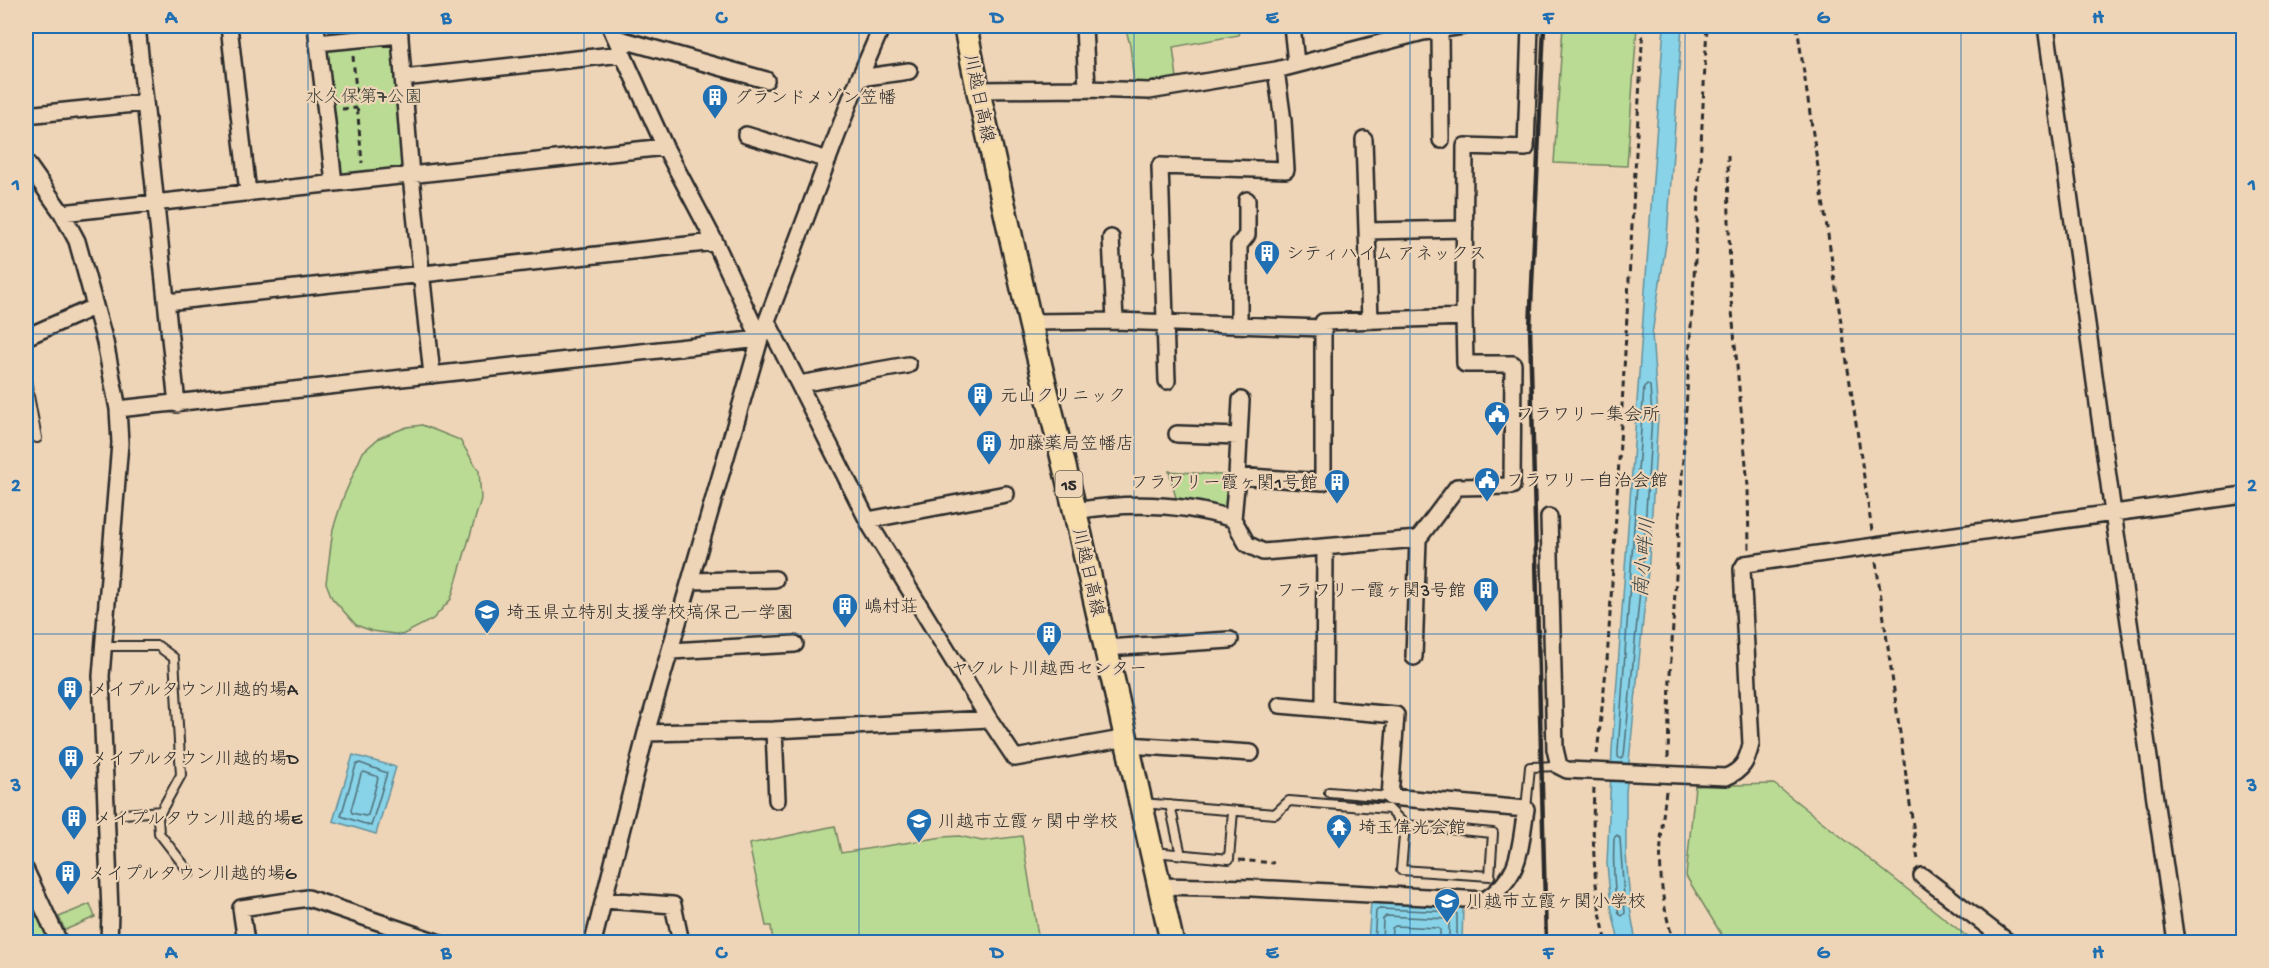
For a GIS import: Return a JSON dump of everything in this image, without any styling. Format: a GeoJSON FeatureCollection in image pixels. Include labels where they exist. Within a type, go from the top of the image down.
{"type":"FeatureCollection","features":[{"type":"Feature","properties":{"kind":"main road","name":"川越日高線"},"geometry":{"type":"LineString","coordinates":[[966,28],[1030,322],[1172,942]]}},
{"type":"Feature","properties":{"kind":"street"},"geometry":{"type":"LineString","coordinates":[[137,26],[177,404]]}},
{"type":"Feature","properties":{"kind":"street"},"geometry":{"type":"LineString","coordinates":[[229,26],[248,193]]}},
{"type":"Feature","properties":{"kind":"street"},"geometry":{"type":"LineString","coordinates":[[316,26],[334,183]]}},
{"type":"Feature","properties":{"kind":"street"},"geometry":{"type":"LineString","coordinates":[[593,942],[646,733],[760,339],[859,78],[882,26]]}},
{"type":"Feature","properties":{"kind":"street"},"geometry":{"type":"LineString","coordinates":[[1084,26],[1087,88]]}},
{"type":"Feature","properties":{"kind":"street"},"geometry":{"type":"LineString","coordinates":[[1292,26],[1296,63]]}},
{"type":"Feature","properties":{"kind":"street"},"geometry":{"type":"LineString","coordinates":[[978,90],[1087,88],[1149,91],[1276,70],[1296,63],[1463,26]]}},
{"type":"Feature","properties":{"kind":"street"},"geometry":{"type":"LineString","coordinates":[[1414,657],[1418,539],[1457,487],[1512,486],[1513,364],[1465,364],[1465,146],[1526,148],[1530,26]]}},
{"type":"Feature","properties":{"kind":"street"},"geometry":{"type":"LineString","coordinates":[[2046,26],[2113,513],[2176,942]]}},
{"type":"Feature","properties":{"kind":"street"},"geometry":{"type":"LineString","coordinates":[[317,43],[400,30],[420,274],[432,375]]}},
{"type":"Feature","properties":{"kind":"street"},"geometry":{"type":"LineString","coordinates":[[1440,30],[1441,140]]}},
{"type":"Feature","properties":{"kind":"street"},"geometry":{"type":"LineString","coordinates":[[613,32],[665,147],[715,242],[760,339]]}},
{"type":"Feature","properties":{"kind":"street"},"geometry":{"type":"LineString","coordinates":[[613,32],[766,80]]}},
{"type":"Feature","properties":{"kind":"street"},"geometry":{"type":"LineString","coordinates":[[403,78],[622,54]]}},
{"type":"Feature","properties":{"kind":"street"},"geometry":{"type":"LineString","coordinates":[[1167,381],[1160,166],[1286,170],[1276,70]]}},
{"type":"Feature","properties":{"kind":"street"},"geometry":{"type":"LineString","coordinates":[[859,78],[909,71]]}},
{"type":"Feature","properties":{"kind":"street"},"geometry":{"type":"LineString","coordinates":[[26,115],[144,103]]}},
{"type":"Feature","properties":{"kind":"street"},"geometry":{"type":"LineString","coordinates":[[746,135],[828,160]]}},
{"type":"Feature","properties":{"kind":"street"},"geometry":{"type":"LineString","coordinates":[[1364,139],[1370,321]]}},
{"type":"Feature","properties":{"kind":"street"},"geometry":{"type":"LineString","coordinates":[[62,213],[665,147]]}},
{"type":"Feature","properties":{"kind":"street"},"geometry":{"type":"LineString","coordinates":[[26,162],[62,213],[77,241],[105,342],[118,409],[120,443],[101,676],[110,912],[109,942]]}},
{"type":"Feature","properties":{"kind":"street"},"geometry":{"type":"LineString","coordinates":[[1239,325],[1239,245],[1247,236],[1246,200]]}},
{"type":"Feature","properties":{"kind":"street"},"geometry":{"type":"LineString","coordinates":[[1366,231],[1464,229]]}},
{"type":"Feature","properties":{"kind":"street"},"geometry":{"type":"LineString","coordinates":[[1111,238],[1115,321]]}},
{"type":"Feature","properties":{"kind":"street"},"geometry":{"type":"LineString","coordinates":[[167,302],[715,242]]}},
{"type":"Feature","properties":{"kind":"street"},"geometry":{"type":"LineString","coordinates":[[27,333],[94,307]]}},
{"type":"Feature","properties":{"kind":"street"},"geometry":{"type":"LineString","coordinates":[[1237,476],[1323,482],[1323,322],[1464,316]]}},
{"type":"Feature","properties":{"kind":"street"},"geometry":{"type":"LineString","coordinates":[[767,321],[868,520],[1015,758],[1127,741],[1251,753]]}},
{"type":"Feature","properties":{"kind":"street"},"geometry":{"type":"LineString","coordinates":[[1030,322],[1165,322],[1323,328]]}},
{"type":"Feature","properties":{"kind":"street"},"geometry":{"type":"LineString","coordinates":[[118,409],[760,339]]}},
{"type":"Feature","properties":{"kind":"street"},"geometry":{"type":"LineString","coordinates":[[799,384],[908,365]]}},
{"type":"Feature","properties":{"kind":"street"},"geometry":{"type":"LineString","coordinates":[[1241,400],[1233,519],[1247,544],[1263,552],[1325,549],[1418,539]]}},
{"type":"Feature","properties":{"kind":"street"},"geometry":{"type":"LineString","coordinates":[[1177,434],[1239,436]]}},
{"type":"Feature","properties":{"kind":"street"},"geometry":{"type":"LineString","coordinates":[[868,520],[1006,494]]}},
{"type":"Feature","properties":{"kind":"street"},"geometry":{"type":"LineString","coordinates":[[1549,517],[1555,749],[1559,766],[1567,770],[1726,777],[1736,773],[1746,764],[1751,744],[1742,569],[1749,563],[2244,495]]}},
{"type":"Feature","properties":{"kind":"street"},"geometry":{"type":"LineString","coordinates":[[1075,511],[1155,505],[1203,510],[1233,519]]}},
{"type":"Feature","properties":{"kind":"street"},"geometry":{"type":"LineString","coordinates":[[1324,709],[1325,549]]}},
{"type":"Feature","properties":{"kind":"street"},"geometry":{"type":"LineString","coordinates":[[691,581],[775,579]]}},
{"type":"Feature","properties":{"kind":"street"},"geometry":{"type":"LineString","coordinates":[[1106,648],[1230,640]]}},
{"type":"Feature","properties":{"kind":"street"},"geometry":{"type":"LineString","coordinates":[[671,651],[795,644]]}},
{"type":"Feature","properties":{"kind":"street"},"geometry":{"type":"LineString","coordinates":[[1158,886],[1252,888],[1485,900],[1505,884],[1516,865],[1526,809],[1390,797],[1396,715],[1280,705]]}},
{"type":"Feature","properties":{"kind":"street"},"geometry":{"type":"LineString","coordinates":[[646,733],[774,730],[989,719]]}},
{"type":"Feature","properties":{"kind":"street"},"geometry":{"type":"LineString","coordinates":[[774,730],[777,800]]}},
{"type":"Feature","properties":{"kind":"street"},"geometry":{"type":"LineString","coordinates":[[26,871],[59,942]]}},
{"type":"Feature","properties":{"kind":"street"},"geometry":{"type":"LineString","coordinates":[[1922,876],[2008,942]]}},
{"type":"Feature","properties":{"kind":"street"},"geometry":{"type":"LineString","coordinates":[[246,942],[242,908],[308,898],[437,942]]}},
{"type":"Feature","properties":{"kind":"street"},"geometry":{"type":"LineString","coordinates":[[604,900],[673,905],[681,942]]}},
{"type":"Feature","properties":{"kind":"lane"},"geometry":{"type":"LineString","coordinates":[[966,28],[1001,26]]}},
{"type":"Feature","properties":{"kind":"lane"},"geometry":{"type":"LineString","coordinates":[[26,380],[37,438]]}},
{"type":"Feature","properties":{"kind":"lane"},"geometry":{"type":"LineString","coordinates":[[102,646],[158,646],[174,658],[181,775],[158,818],[159,833],[190,873]]}},
{"type":"Feature","properties":{"kind":"lane"},"geometry":{"type":"LineString","coordinates":[[1526,809],[1530,767],[1559,766]]}},
{"type":"Feature","properties":{"kind":"lane"},"geometry":{"type":"LineString","coordinates":[[1329,792],[1390,797]]}},
{"type":"Feature","properties":{"kind":"lane"},"geometry":{"type":"LineString","coordinates":[[1140,802],[1275,814],[1289,801],[1389,809],[1405,825],[1493,833],[1490,876],[1401,870],[1405,825]]}},
{"type":"Feature","properties":{"kind":"lane"},"geometry":{"type":"LineString","coordinates":[[1170,805],[1181,855]]}},
{"type":"Feature","properties":{"kind":"lane"},"geometry":{"type":"LineString","coordinates":[[124,814],[161,811]]}},
{"type":"Feature","properties":{"kind":"lane"},"geometry":{"type":"LineString","coordinates":[[1151,852],[1229,860],[1233,811]]}},
{"type":"Feature","properties":{"kind":"path"},"geometry":{"type":"LineString","coordinates":[[1607,942],[1597,883],[1593,816],[1599,772],[1607,650],[1643,26]]}},
{"type":"Feature","properties":{"kind":"path"},"geometry":{"type":"LineString","coordinates":[[1674,942],[1666,917],[1659,872],[1707,26]]}},
{"type":"Feature","properties":{"kind":"path"},"geometry":{"type":"LineString","coordinates":[[1797,26],[1874,546],[1915,849],[1922,876]]}},
{"type":"Feature","properties":{"kind":"path"},"geometry":{"type":"LineString","coordinates":[[352,39],[363,181]]}},
{"type":"Feature","properties":{"kind":"path"},"geometry":{"type":"LineString","coordinates":[[1728,155],[1730,289],[1748,486],[1749,563]]}},
{"type":"Feature","properties":{"kind":"path"},"geometry":{"type":"LineString","coordinates":[[1229,860],[1274,863]]}},
{"type":"Feature","properties":{"kind":"green space"},"geometry":{"type":"Polygon","coordinates":[[[1125,26],[1237,26],[1239,35],[1173,47],[1177,78],[1155,83],[1134,84],[1130,45],[1125,26]]]}},
{"type":"Feature","properties":{"kind":"green space"},"geometry":{"type":"Polygon","coordinates":[[[1563,26],[1637,26],[1627,166],[1554,163],[1563,26]]]}},
{"type":"Feature","properties":{"kind":"green space","name":"水久保第7公園"},"geometry":{"type":"Polygon","coordinates":[[[393,42],[405,170],[338,176],[326,48],[393,42]]]}},
{"type":"Feature","properties":{"kind":"green space"},"geometry":{"type":"Polygon","coordinates":[[[422,425],[460,440],[479,471],[481,499],[451,599],[433,619],[402,635],[372,631],[356,625],[332,598],[326,583],[333,529],[343,498],[363,452],[379,438],[407,427],[422,425]]]}},
{"type":"Feature","properties":{"kind":"green space"},"geometry":{"type":"Polygon","coordinates":[[[1169,471],[1233,476],[1229,513],[1177,502],[1169,471]]]}},
{"type":"Feature","properties":{"kind":"green space"},"geometry":{"type":"Polygon","coordinates":[[[1774,784],[1974,942],[1726,942],[1686,876],[1695,786],[1774,784]]]}},
{"type":"Feature","properties":{"kind":"green space"},"geometry":{"type":"Polygon","coordinates":[[[835,826],[841,853],[943,837],[959,836],[982,841],[1022,836],[1039,942],[773,942],[771,926],[766,926],[749,844],[835,826]]]}},
{"type":"Feature","properties":{"kind":"green space"},"geometry":{"type":"Polygon","coordinates":[[[90,904],[95,917],[65,930],[59,917],[90,904]]]}},
{"type":"Feature","properties":{"kind":"green space"},"geometry":{"type":"Polygon","coordinates":[[[26,910],[38,913],[54,942],[26,942],[26,910]]]}},
{"type":"Feature","properties":{"kind":"water","name":"南小畔川"},"geometry":{"type":"Polygon","coordinates":[[[1664,26],[1682,26],[1667,237],[1652,334],[1658,416],[1649,560],[1626,792],[1626,854],[1631,914],[1636,942],[1619,942],[1611,907],[1607,864],[1612,750],[1664,26]]]}},
{"type":"Feature","properties":{"kind":"water"},"geometry":{"type":"Polygon","coordinates":[[[353,755],[396,767],[376,834],[333,821],[353,755]]]}},
{"type":"Feature","properties":{"kind":"water"},"geometry":{"type":"Polygon","coordinates":[[[1371,902],[1463,906],[1462,942],[1368,942],[1371,902]]]}},
{"type":"Feature","properties":{"kind":"railway"},"geometry":{"type":"LineString","coordinates":[[1544,26],[1530,328],[1546,942]]}},
{"type":"Feature","properties":{"kind":"place","name":"グランドメゾン笠幡"},"geometry":{"type":"Point","coordinates":[715,120]}},
{"type":"Feature","properties":{"kind":"place","name":"シティハイム アネックス"},"geometry":{"type":"Point","coordinates":[1267,276]}},
{"type":"Feature","properties":{"kind":"place","name":"元山クリニック"},"geometry":{"type":"Point","coordinates":[980,418]}},
{"type":"Feature","properties":{"kind":"place","name":"フラワリー集会所"},"geometry":{"type":"Point","coordinates":[1497,437]}},
{"type":"Feature","properties":{"kind":"place","name":"加藤薬局笠幡店"},"geometry":{"type":"Point","coordinates":[989,466]}},
{"type":"Feature","properties":{"kind":"place","name":"フラワリー自治会館"},"geometry":{"type":"Point","coordinates":[1487,503]}},
{"type":"Feature","properties":{"kind":"place","name":"フラワリー霞ヶ関1号館"},"geometry":{"type":"Point","coordinates":[1337,505]}},
{"type":"Feature","properties":{"kind":"place","name":"フラワリー霞ヶ関3号館"},"geometry":{"type":"Point","coordinates":[1486,613]}},
{"type":"Feature","properties":{"kind":"place","name":"嶋村荘"},"geometry":{"type":"Point","coordinates":[845,629]}},
{"type":"Feature","properties":{"kind":"place","name":"埼玉県立特別支援学校塙保己一学園"},"geometry":{"type":"Point","coordinates":[487,635]}},
{"type":"Feature","properties":{"kind":"place","name":"ヤクルト川越西センター"},"geometry":{"type":"Point","coordinates":[1049,657]}},
{"type":"Feature","properties":{"kind":"place","name":"メイプルタウン川越的場A"},"geometry":{"type":"Point","coordinates":[70,712]}},
{"type":"Feature","properties":{"kind":"place","name":"メイプルタウン川越的場D"},"geometry":{"type":"Point","coordinates":[71,781]}},
{"type":"Feature","properties":{"kind":"place","name":"メイプルタウン川越的場E"},"geometry":{"type":"Point","coordinates":[74,841]}},
{"type":"Feature","properties":{"kind":"place","name":"川越市立霞ヶ関中学校"},"geometry":{"type":"Point","coordinates":[919,844]}},
{"type":"Feature","properties":{"kind":"place","name":"埼玉偉光会館"},"geometry":{"type":"Point","coordinates":[1339,850]}},
{"type":"Feature","properties":{"kind":"place","name":"メイプルタウン川越的場G"},"geometry":{"type":"Point","coordinates":[68,896]}},
{"type":"Feature","properties":{"kind":"place","name":"川越市立霞ヶ関小学校"},"geometry":{"type":"Point","coordinates":[1447,924]}}]}
